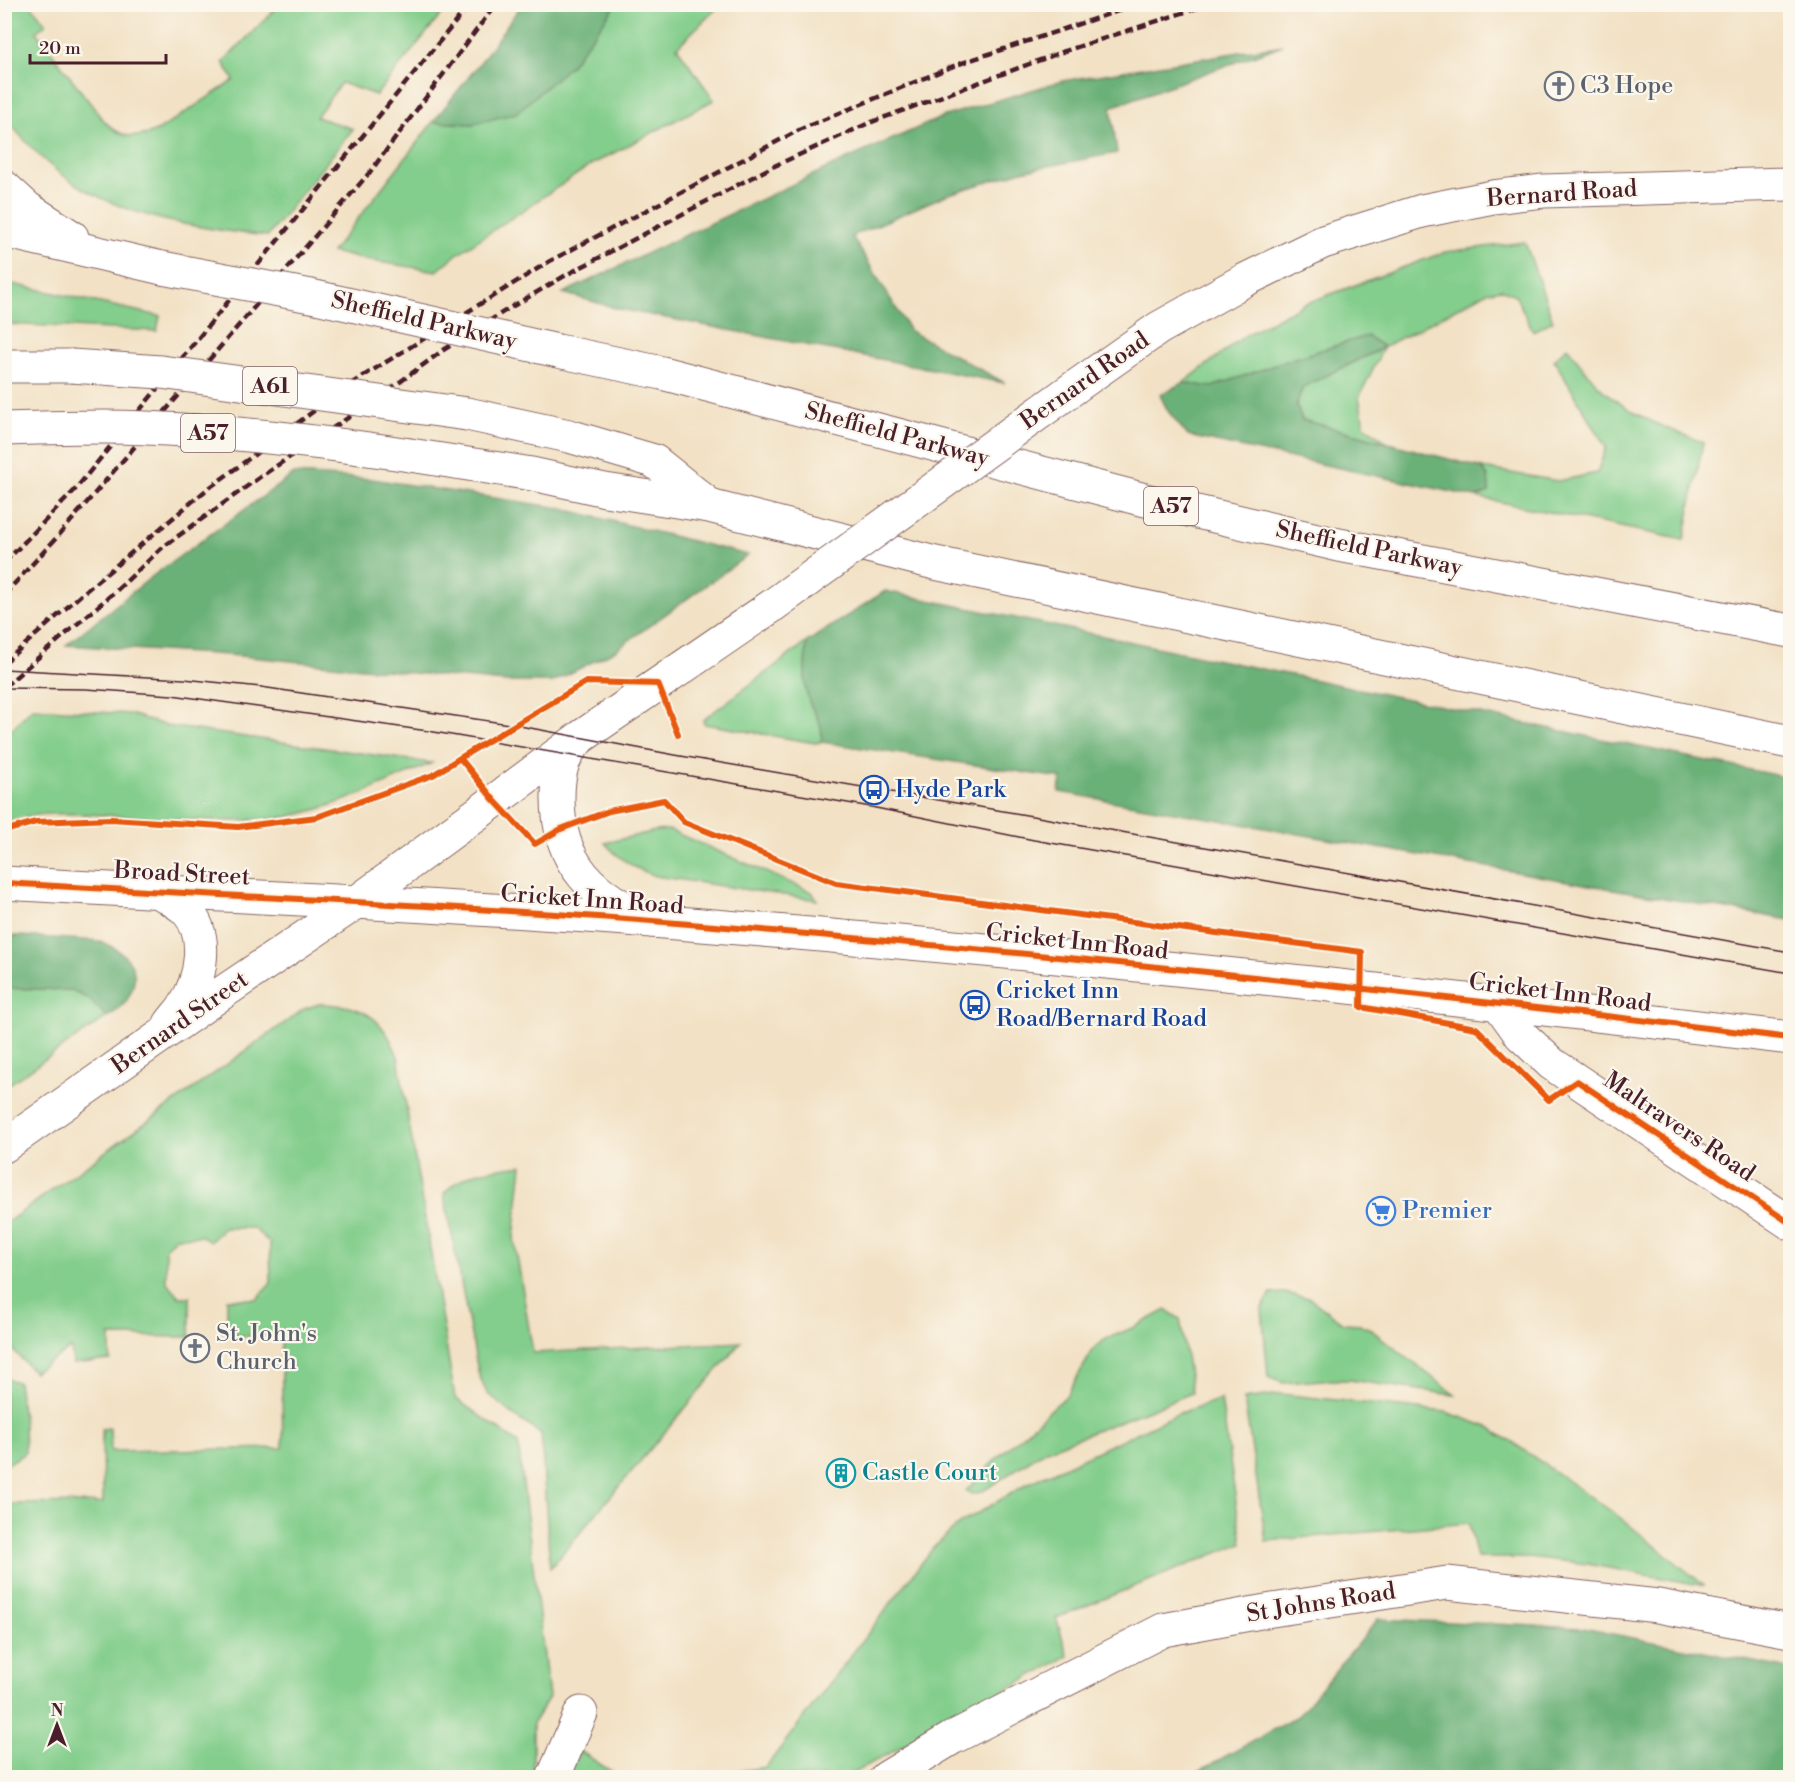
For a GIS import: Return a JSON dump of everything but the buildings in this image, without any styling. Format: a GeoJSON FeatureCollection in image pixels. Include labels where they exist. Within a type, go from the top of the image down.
{"type":"FeatureCollection","features":[{"type":"Feature","properties":{"kind":"main road","name":"Bernard Road"},"geometry":{"type":"LineString","coordinates":[[357,902],[581,737],[770,608],[1159,328],[1243,280],[1323,242],[1422,211],[1493,197],[1543,191],[1791,184]]}},
{"type":"Feature","properties":{"kind":"main road"},"geometry":{"type":"LineString","coordinates":[[4,187],[53,227],[76,240],[122,259]]}},
{"type":"Feature","properties":{"kind":"main road","name":"Sheffield Parkway"},"geometry":{"type":"LineString","coordinates":[[4,231],[162,268],[310,296],[662,373],[1141,500],[1339,545],[1791,631]]}},
{"type":"Feature","properties":{"kind":"main road","name":"A61"},"geometry":{"type":"LineString","coordinates":[[4,366],[71,366],[171,373],[467,414],[569,436],[654,461],[710,506]]}},
{"type":"Feature","properties":{"kind":"main road","name":"A57"},"geometry":{"type":"LineString","coordinates":[[4,429],[107,427],[173,430],[281,439],[411,455],[521,472],[605,490],[710,506],[935,562],[1791,742]]}},
{"type":"Feature","properties":{"kind":"main road"},"geometry":{"type":"LineString","coordinates":[[581,737],[566,756],[560,774],[559,824],[571,857],[594,888],[609,900],[623,909],[652,921]]}},
{"type":"Feature","properties":{"kind":"main road","name":"Broad Street"},"geometry":{"type":"LineString","coordinates":[[4,884],[357,902]]}},
{"type":"Feature","properties":{"kind":"main road"},"geometry":{"type":"LineString","coordinates":[[157,1039],[185,1006],[196,980],[201,951],[197,928],[186,911],[160,892]]}},
{"type":"Feature","properties":{"kind":"main road","name":"Cricket Inn Road"},"geometry":{"type":"LineString","coordinates":[[357,902],[652,921],[1017,953],[1498,1003],[1791,1038]]}},
{"type":"Feature","properties":{"kind":"main road","name":"Bernard Street"},"geometry":{"type":"LineString","coordinates":[[4,1146],[357,902]]}},
{"type":"Feature","properties":{"kind":"main road","name":"Maltravers Road"},"geometry":{"type":"LineString","coordinates":[[1498,1003],[1521,1035],[1551,1064],[1791,1223]]}},
{"type":"Feature","properties":{"kind":"main road","name":"St Johns Road"},"geometry":{"type":"LineString","coordinates":[[886,1778],[952,1738],[1162,1630],[1266,1611],[1448,1582],[1658,1606],[1791,1631]]}},
{"type":"Feature","properties":{"kind":"main road"},"geometry":{"type":"LineString","coordinates":[[553,1778],[581,1713]]}},
{"type":"Feature","properties":{"kind":"green space"},"geometry":{"type":"Polygon","coordinates":[[[522,4],[616,5],[570,66],[516,113],[473,124],[433,122],[483,59],[522,4]]]}},
{"type":"Feature","properties":{"kind":"green space"},"geometry":{"type":"Polygon","coordinates":[[[4,5],[31,5],[46,24],[36,32],[100,116],[120,133],[142,136],[159,130],[234,80],[223,62],[279,5],[449,5],[376,95],[341,83],[316,117],[353,129],[268,236],[184,224],[130,210],[80,186],[49,164],[5,118],[4,5]]]}},
{"type":"Feature","properties":{"kind":"green space"},"geometry":{"type":"Polygon","coordinates":[[[616,5],[720,5],[677,47],[714,100],[591,165],[456,255],[437,271],[365,260],[332,252],[433,122],[473,124],[570,66],[616,5]]]}},
{"type":"Feature","properties":{"kind":"green space"},"geometry":{"type":"Polygon","coordinates":[[[1283,45],[1111,107],[1117,153],[1022,171],[946,195],[852,236],[910,331],[1005,383],[619,309],[563,293],[836,164],[945,116],[1062,81],[1283,45]]]}},
{"type":"Feature","properties":{"kind":"green space"},"geometry":{"type":"Polygon","coordinates":[[[1525,242],[1553,321],[1533,331],[1515,295],[1501,289],[1487,292],[1384,348],[1367,336],[1212,387],[1183,383],[1246,335],[1304,304],[1445,252],[1525,242]]]}},
{"type":"Feature","properties":{"kind":"green space"},"geometry":{"type":"Polygon","coordinates":[[[4,282],[160,316],[157,331],[5,324],[4,282]]]}},
{"type":"Feature","properties":{"kind":"green space"},"geometry":{"type":"Polygon","coordinates":[[[1367,336],[1384,347],[1303,387],[1296,405],[1302,420],[1482,468],[1488,477],[1489,492],[1476,497],[1188,436],[1168,411],[1160,395],[1183,383],[1212,387],[1367,336]]]}},
{"type":"Feature","properties":{"kind":"green space"},"geometry":{"type":"Polygon","coordinates":[[[1567,347],[1603,390],[1614,399],[1651,421],[1703,442],[1684,540],[1476,497],[1489,492],[1488,477],[1482,468],[1558,481],[1597,473],[1606,447],[1554,360],[1567,347]]]}},
{"type":"Feature","properties":{"kind":"green space"},"geometry":{"type":"Polygon","coordinates":[[[1383,348],[1359,397],[1364,425],[1387,442],[1302,420],[1296,405],[1303,387],[1383,348]]]}},
{"type":"Feature","properties":{"kind":"green space"},"geometry":{"type":"Polygon","coordinates":[[[294,474],[372,479],[560,508],[748,555],[614,651],[553,682],[505,682],[229,655],[66,645],[154,575],[294,474]]]}},
{"type":"Feature","properties":{"kind":"green space"},"geometry":{"type":"Polygon","coordinates":[[[885,591],[1790,778],[1790,920],[1059,792],[1061,778],[821,742],[820,724],[810,704],[805,684],[807,642],[885,591]]]}},
{"type":"Feature","properties":{"kind":"green space"},"geometry":{"type":"Polygon","coordinates":[[[807,642],[805,684],[810,704],[820,724],[821,742],[815,743],[705,724],[703,721],[708,716],[807,642]]]}},
{"type":"Feature","properties":{"kind":"green space"},"geometry":{"type":"Polygon","coordinates":[[[32,708],[130,714],[167,726],[432,763],[332,805],[269,819],[207,820],[67,814],[29,816],[5,821],[5,736],[32,708]]]}},
{"type":"Feature","properties":{"kind":"green space"},"geometry":{"type":"Polygon","coordinates":[[[669,830],[812,892],[817,900],[655,876],[628,863],[605,843],[655,831],[669,830]]]}},
{"type":"Feature","properties":{"kind":"green space"},"geometry":{"type":"Polygon","coordinates":[[[4,935],[100,941],[122,953],[131,965],[134,980],[130,994],[122,1006],[107,1017],[90,1000],[72,990],[5,988],[4,935]]]}},
{"type":"Feature","properties":{"kind":"green space"},"geometry":{"type":"Polygon","coordinates":[[[5,988],[72,990],[90,1000],[107,1017],[5,1087],[5,988]]]}},
{"type":"Feature","properties":{"kind":"green space"},"geometry":{"type":"Polygon","coordinates":[[[319,1004],[347,1007],[369,1015],[378,1022],[392,1043],[398,1057],[455,1398],[518,1443],[549,1697],[533,1723],[533,1777],[5,1777],[5,1504],[103,1503],[102,1429],[110,1428],[111,1451],[283,1448],[281,1335],[227,1336],[227,1299],[257,1299],[271,1283],[270,1243],[253,1228],[224,1228],[210,1242],[202,1236],[176,1237],[166,1247],[166,1281],[179,1297],[190,1297],[190,1337],[110,1336],[110,1360],[73,1364],[71,1348],[34,1372],[5,1342],[5,1224],[304,1009],[319,1004]]]}},
{"type":"Feature","properties":{"kind":"green space"},"geometry":{"type":"Polygon","coordinates":[[[522,1165],[514,1238],[533,1353],[741,1342],[550,1568],[541,1434],[514,1416],[487,1393],[479,1376],[444,1194],[470,1175],[522,1165]]]}},
{"type":"Feature","properties":{"kind":"green space"},"geometry":{"type":"Polygon","coordinates":[[[1284,1293],[1309,1298],[1343,1323],[1360,1324],[1370,1329],[1455,1395],[1350,1380],[1283,1383],[1268,1377],[1262,1308],[1271,1294],[1284,1293]]]}},
{"type":"Feature","properties":{"kind":"green space"},"geometry":{"type":"Polygon","coordinates":[[[1166,1310],[1180,1319],[1192,1393],[1044,1451],[983,1491],[972,1494],[966,1491],[996,1459],[1066,1396],[1095,1347],[1106,1339],[1166,1310]]]}},
{"type":"Feature","properties":{"kind":"green space"},"geometry":{"type":"Polygon","coordinates":[[[4,1378],[18,1382],[25,1453],[5,1466],[4,1378]]]}},
{"type":"Feature","properties":{"kind":"green space"},"geometry":{"type":"Polygon","coordinates":[[[1281,1394],[1446,1412],[1488,1427],[1618,1516],[1705,1586],[1588,1564],[1537,1558],[1477,1558],[1469,1523],[1266,1541],[1244,1399],[1281,1394]]]}},
{"type":"Feature","properties":{"kind":"green space"},"geometry":{"type":"Polygon","coordinates":[[[1221,1399],[1242,1543],[1056,1618],[1068,1656],[846,1777],[707,1777],[766,1767],[933,1548],[959,1524],[1027,1484],[1177,1414],[1221,1399]]]}},
{"type":"Feature","properties":{"kind":"green space"},"geometry":{"type":"Polygon","coordinates":[[[1378,1619],[1583,1628],[1790,1669],[1790,1777],[1188,1777],[1298,1716],[1378,1619]]]}},
{"type":"Feature","properties":{"kind":"green space"},"geometry":{"type":"Polygon","coordinates":[[[580,1751],[620,1777],[562,1778],[580,1751]]]}},
{"type":"Feature","properties":{"kind":"tram line"},"geometry":{"type":"LineString","coordinates":[[4,669],[184,679],[261,687],[509,724],[1790,952]]}},
{"type":"Feature","properties":{"kind":"tram line"},"geometry":{"type":"LineString","coordinates":[[4,688],[86,689],[172,695],[428,731],[871,807],[1034,840],[1790,973]]}},
{"type":"Feature","properties":{"kind":"railway"},"geometry":{"type":"LineString","coordinates":[[4,563],[74,491],[470,4]]}},
{"type":"Feature","properties":{"kind":"railway"},"geometry":{"type":"LineString","coordinates":[[4,595],[59,535],[370,172],[496,4]]}},
{"type":"Feature","properties":{"kind":"railway"},"geometry":{"type":"LineString","coordinates":[[4,663],[205,491],[352,383],[550,261],[801,129],[956,65],[1139,4]]}},
{"type":"Feature","properties":{"kind":"railway"},"geometry":{"type":"LineString","coordinates":[[4,687],[163,547],[442,351],[568,274],[770,168],[869,123],[1062,52],[1210,4]]}},
{"type":"Feature","properties":{"kind":"cycle path"},"geometry":{"type":"LineString","coordinates":[[460,758],[586,682],[658,684],[678,734]]}},
{"type":"Feature","properties":{"kind":"cycle path"},"geometry":{"type":"LineString","coordinates":[[4,831],[36,822],[111,819],[238,827],[317,817],[433,775],[460,758],[494,800],[535,844],[561,829],[609,811],[664,800],[684,822],[836,883],[1362,952],[1361,1007],[1476,1028],[1549,1100],[1577,1081],[1790,1223]]}},
{"type":"Feature","properties":{"kind":"cycle path"},"geometry":{"type":"LineString","coordinates":[[4,883],[490,910],[937,945],[1222,974],[1790,1038]]}},
{"type":"Feature","properties":{"kind":"place","name":"C3 Hope"},"geometry":{"type":"Point","coordinates":[1559,86]}},
{"type":"Feature","properties":{"kind":"place","name":"Hyde Park"},"geometry":{"type":"Point","coordinates":[874,790]}},
{"type":"Feature","properties":{"kind":"place","name":"Cricket Inn Road/Bernard Road"},"geometry":{"type":"Point","coordinates":[975,1005]}},
{"type":"Feature","properties":{"kind":"place","name":"Premier"},"geometry":{"type":"Point","coordinates":[1381,1211]}},
{"type":"Feature","properties":{"kind":"place","name":"St. John's Church"},"geometry":{"type":"Point","coordinates":[195,1348]}},
{"type":"Feature","properties":{"kind":"place","name":"Castle Court"},"geometry":{"type":"Point","coordinates":[841,1473]}}]}
